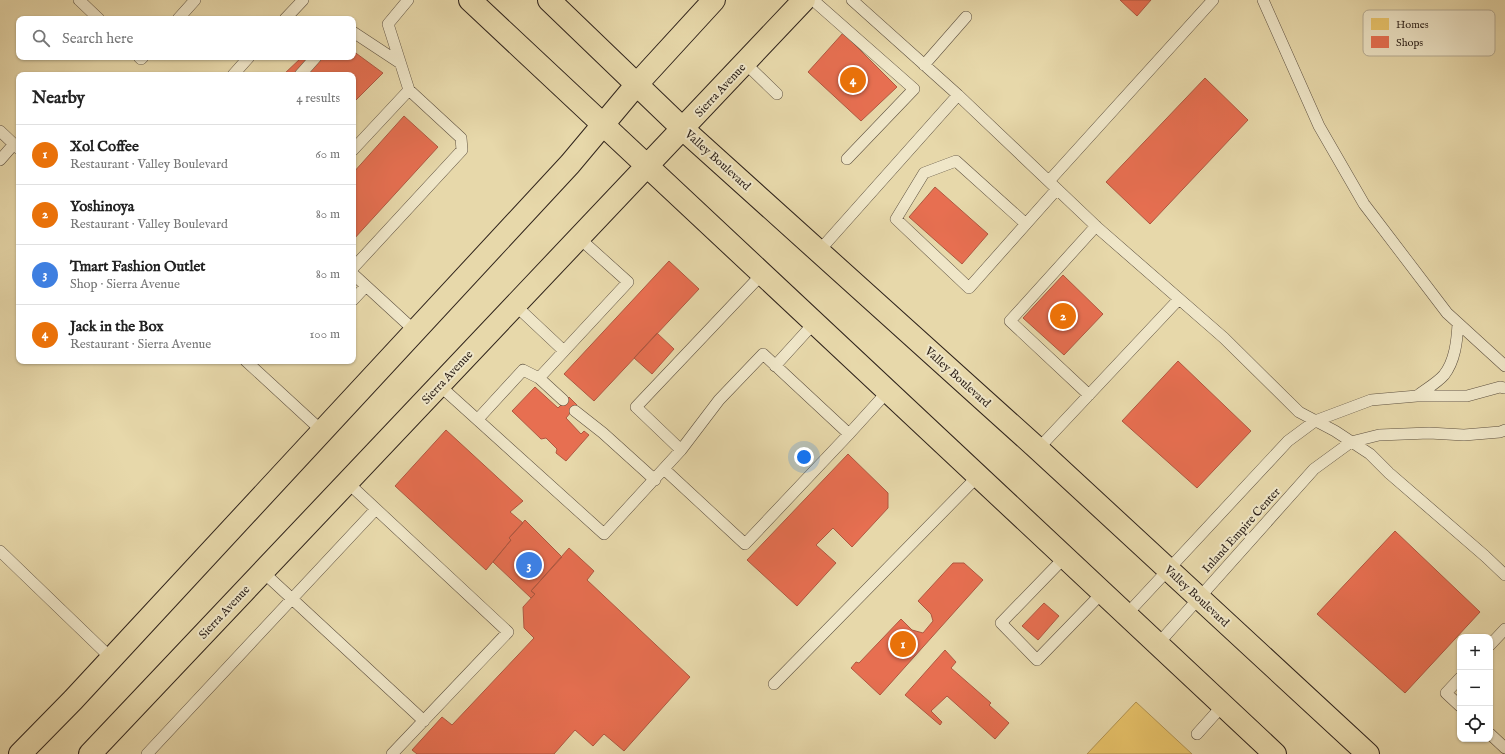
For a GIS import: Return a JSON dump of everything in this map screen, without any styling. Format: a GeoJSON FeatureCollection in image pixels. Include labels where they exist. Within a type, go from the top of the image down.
{"type":"FeatureCollection","features":[{"type":"Feature","properties":{"kind":"main road"},"geometry":{"type":"LineString","coordinates":[[470,0],[1275,754]]}},
{"type":"Feature","properties":{"kind":"main road","name":"Valley Boulevard"},"geometry":{"type":"LineString","coordinates":[[549,0],[683,129],[1038,449],[1368,754]]}},
{"type":"Feature","properties":{"kind":"main road"},"geometry":{"type":"LineString","coordinates":[[20,754],[112,658],[570,164],[637,84],[714,0]]}},
{"type":"Feature","properties":{"kind":"main road","name":"Sierra Avenue"},"geometry":{"type":"LineString","coordinates":[[90,754],[804,0]]}},
{"type":"Feature","properties":{"kind":"lane"},"geometry":{"type":"LineString","coordinates":[[79,0],[96,16]]}},
{"type":"Feature","properties":{"kind":"lane"},"geometry":{"type":"LineString","coordinates":[[181,16],[195,0]]}},
{"type":"Feature","properties":{"kind":"lane"},"geometry":{"type":"LineString","coordinates":[[288,16],[303,0]]}},
{"type":"Feature","properties":{"kind":"lane"},"geometry":{"type":"LineString","coordinates":[[356,265],[462,150],[461,138],[409,90],[388,24],[408,0]]}},
{"type":"Feature","properties":{"kind":"lane"},"geometry":{"type":"LineString","coordinates":[[813,0],[914,89],[847,159]]}},
{"type":"Feature","properties":{"kind":"lane"},"geometry":{"type":"LineString","coordinates":[[852,0],[958,96],[1096,226],[1224,338],[1299,412],[1370,454],[1389,473],[1505,575]]}},
{"type":"Feature","properties":{"kind":"lane"},"geometry":{"type":"LineString","coordinates":[[1026,224],[956,161],[924,173],[896,219],[969,288],[1026,224],[1053,185],[1213,0]]}},
{"type":"Feature","properties":{"kind":"lane"},"geometry":{"type":"LineString","coordinates":[[1263,0],[1319,126],[1364,204],[1446,313],[1505,366]]}},
{"type":"Feature","properties":{"kind":"lane"},"geometry":{"type":"LineString","coordinates":[[924,65],[966,17]]}},
{"type":"Feature","properties":{"kind":"lane"},"geometry":{"type":"LineString","coordinates":[[356,34],[400,63]]}},
{"type":"Feature","properties":{"kind":"lane"},"geometry":{"type":"LineString","coordinates":[[236,72],[246,60]]}},
{"type":"Feature","properties":{"kind":"lane"},"geometry":{"type":"LineString","coordinates":[[303,72],[313,60]]}},
{"type":"Feature","properties":{"kind":"lane"},"geometry":{"type":"LineString","coordinates":[[745,63],[777,94]]}},
{"type":"Feature","properties":{"kind":"lane"},"geometry":{"type":"LineString","coordinates":[[356,147],[409,90]]}},
{"type":"Feature","properties":{"kind":"lane"},"geometry":{"type":"LineString","coordinates":[[818,251],[958,96]]}},
{"type":"Feature","properties":{"kind":"lane"},"geometry":{"type":"LineString","coordinates":[[0,131],[16,147],[0,160]]}},
{"type":"Feature","properties":{"kind":"lane"},"geometry":{"type":"LineString","coordinates":[[1089,395],[1010,321],[1096,226]]}},
{"type":"Feature","properties":{"kind":"lane"},"geometry":{"type":"LineString","coordinates":[[539,378],[628,282],[578,237]]}},
{"type":"Feature","properties":{"kind":"lane"},"geometry":{"type":"LineString","coordinates":[[682,450],[636,407],[763,274]]}},
{"type":"Feature","properties":{"kind":"lane"},"geometry":{"type":"LineString","coordinates":[[356,277],[415,331]]}},
{"type":"Feature","properties":{"kind":"lane"},"geometry":{"type":"LineString","coordinates":[[356,297],[366,286]]}},
{"type":"Feature","properties":{"kind":"lane"},"geometry":{"type":"LineString","coordinates":[[1038,449],[1179,299]]}},
{"type":"Feature","properties":{"kind":"lane"},"geometry":{"type":"LineString","coordinates":[[515,305],[564,351]]}},
{"type":"Feature","properties":{"kind":"lane"},"geometry":{"type":"LineString","coordinates":[[776,366],[815,322]]}},
{"type":"Feature","properties":{"kind":"lane"},"geometry":{"type":"LineString","coordinates":[[1416,396],[1432,385],[1444,374],[1452,359],[1458,339],[1458,324]]}},
{"type":"Feature","properties":{"kind":"lane"},"geometry":{"type":"LineString","coordinates":[[439,385],[604,534],[682,450],[719,400],[763,354],[849,434]]}},
{"type":"Feature","properties":{"kind":"lane"},"geometry":{"type":"LineString","coordinates":[[249,364],[322,431]]}},
{"type":"Feature","properties":{"kind":"lane"},"geometry":{"type":"LineString","coordinates":[[478,419],[523,370],[539,378],[563,400]]}},
{"type":"Feature","properties":{"kind":"lane"},"geometry":{"type":"LineString","coordinates":[[1127,614],[1288,441],[1315,421],[1371,400],[1416,396],[1467,396],[1500,387],[1505,388]]}},
{"type":"Feature","properties":{"kind":"lane"},"geometry":{"type":"LineString","coordinates":[[664,469],[745,544],[888,391]]}},
{"type":"Feature","properties":{"kind":"lane"},"geometry":{"type":"LineString","coordinates":[[574,411],[602,433],[655,480]]}},
{"type":"Feature","properties":{"kind":"lane"},"geometry":{"type":"LineString","coordinates":[[1351,442],[1379,435],[1429,433],[1464,435],[1500,432],[1505,430]]}},
{"type":"Feature","properties":{"kind":"lane","name":"Inland Empire Center"},"geometry":{"type":"LineString","coordinates":[[1158,644],[1314,469],[1351,442]]}},
{"type":"Feature","properties":{"kind":"lane"},"geometry":{"type":"LineString","coordinates":[[774,684],[978,476]]}},
{"type":"Feature","properties":{"kind":"lane"},"geometry":{"type":"LineString","coordinates":[[347,482],[508,632],[392,754]]}},
{"type":"Feature","properties":{"kind":"lane"},"geometry":{"type":"LineString","coordinates":[[147,754],[376,509]]}},
{"type":"Feature","properties":{"kind":"lane"},"geometry":{"type":"LineString","coordinates":[[0,551],[112,658]]}},
{"type":"Feature","properties":{"kind":"lane"},"geometry":{"type":"LineString","coordinates":[[1065,557],[1001,624],[1037,660],[1103,592]]}},
{"type":"Feature","properties":{"kind":"lane"},"geometry":{"type":"LineString","coordinates":[[263,572],[293,598],[424,721]]}},
{"type":"Feature","properties":{"kind":"lane"},"geometry":{"type":"LineString","coordinates":[[1493,642],[1505,629]]}},
{"type":"Feature","properties":{"kind":"lane"},"geometry":{"type":"LineString","coordinates":[[1457,681],[1446,693],[1457,703]]}},
{"type":"Feature","properties":{"kind":"lane"},"geometry":{"type":"LineString","coordinates":[[1197,734],[1223,705]]}},
{"type":"Feature","properties":{"kind":"lane"},"geometry":{"type":"LineString","coordinates":[[1493,737],[1505,748]]}},
{"type":"Feature","properties":{"kind":"building: Homes"},"geometry":{"type":"Polygon","coordinates":[[[1136,702],[1192,754],[1087,754],[1136,702]]]}},
{"type":"Feature","properties":{"kind":"building: Shops"},"geometry":{"type":"Polygon","coordinates":[[[1120,0],[1151,0],[1137,16],[1120,0]]]}},
{"type":"Feature","properties":{"kind":"building: Shops"},"geometry":{"type":"Polygon","coordinates":[[[843,33],[897,87],[861,121],[808,72],[843,33]]]}},
{"type":"Feature","properties":{"kind":"building: Shops"},"geometry":{"type":"Polygon","coordinates":[[[356,53],[383,73],[356,100],[356,72],[286,72],[299,60],[356,60],[356,53]]]}},
{"type":"Feature","properties":{"kind":"building: Shops"},"geometry":{"type":"Polygon","coordinates":[[[1205,78],[1248,120],[1150,224],[1106,182],[1205,78]]]}},
{"type":"Feature","properties":{"kind":"building: Shops"},"geometry":{"type":"Polygon","coordinates":[[[404,116],[438,147],[356,237],[356,170],[404,116]]]}},
{"type":"Feature","properties":{"kind":"building: Shops"},"geometry":{"type":"Polygon","coordinates":[[[935,187],[988,234],[962,264],[909,217],[935,187]]]}},
{"type":"Feature","properties":{"kind":"building: Shops"},"geometry":{"type":"Polygon","coordinates":[[[669,261],[699,289],[594,401],[564,374],[669,261]]]}},
{"type":"Feature","properties":{"kind":"building: Shops"},"geometry":{"type":"Polygon","coordinates":[[[1063,275],[1103,314],[1064,355],[1023,318],[1063,275]]]}},
{"type":"Feature","properties":{"kind":"building: Shops"},"geometry":{"type":"Polygon","coordinates":[[[657,333],[674,349],[652,374],[634,358],[657,333]]]}},
{"type":"Feature","properties":{"kind":"building: Shops"},"geometry":{"type":"Polygon","coordinates":[[[1178,361],[1251,431],[1197,488],[1122,421],[1178,361]]]}},
{"type":"Feature","properties":{"kind":"building: Shops"},"geometry":{"type":"Polygon","coordinates":[[[535,387],[558,408],[569,397],[577,405],[566,418],[581,434],[584,431],[589,435],[566,461],[556,453],[557,449],[546,438],[541,439],[512,411],[535,387]]]}},
{"type":"Feature","properties":{"kind":"building: Shops"},"geometry":{"type":"Polygon","coordinates":[[[446,430],[523,501],[510,512],[523,523],[509,538],[511,540],[486,570],[395,486],[446,430]]]}},
{"type":"Feature","properties":{"kind":"building: Shops"},"geometry":{"type":"Polygon","coordinates":[[[848,454],[888,493],[888,508],[852,547],[833,528],[816,545],[836,563],[797,606],[747,560],[848,454]]]}},
{"type":"Feature","properties":{"kind":"building: Shops"},"geometry":{"type":"Polygon","coordinates":[[[525,520],[562,557],[531,591],[535,594],[531,598],[493,562],[511,540],[509,538],[525,520]]]}},
{"type":"Feature","properties":{"kind":"building: Shops"},"geometry":{"type":"Polygon","coordinates":[[[1395,531],[1480,612],[1460,634],[1457,634],[1457,637],[1405,693],[1317,614],[1395,531]]]}},
{"type":"Feature","properties":{"kind":"building: Shops"},"geometry":{"type":"Polygon","coordinates":[[[569,548],[594,571],[587,580],[690,677],[624,751],[604,734],[593,746],[575,730],[554,754],[417,754],[412,750],[442,717],[452,725],[534,638],[524,628],[523,607],[535,594],[531,591],[569,548]]]}},
{"type":"Feature","properties":{"kind":"building: Shops"},"geometry":{"type":"Polygon","coordinates":[[[953,563],[964,563],[983,580],[880,695],[851,668],[856,662],[859,663],[901,619],[912,630],[923,633],[933,621],[931,614],[918,601],[953,563]]]}},
{"type":"Feature","properties":{"kind":"building: Shops"},"geometry":{"type":"Polygon","coordinates":[[[1044,603],[1059,616],[1038,640],[1022,626],[1044,603]]]}},
{"type":"Feature","properties":{"kind":"building: Shops"},"geometry":{"type":"Polygon","coordinates":[[[945,650],[956,662],[951,668],[991,703],[989,705],[1009,723],[995,739],[947,696],[931,711],[942,722],[940,725],[905,695],[945,650]]]}},
{"type":"Feature","properties":{"kind":"place","name":"Jack in the Box"},"geometry":{"type":"Point","coordinates":[853,80]}},
{"type":"Feature","properties":{"kind":"place","name":"Yoshinoya"},"geometry":{"type":"Point","coordinates":[1063,316]}},
{"type":"Feature","properties":{"kind":"place","name":"Tmart Fashion Outlet"},"geometry":{"type":"Point","coordinates":[529,565]}},
{"type":"Feature","properties":{"kind":"place","name":"Xol Coffee"},"geometry":{"type":"Point","coordinates":[903,644]}}]}
